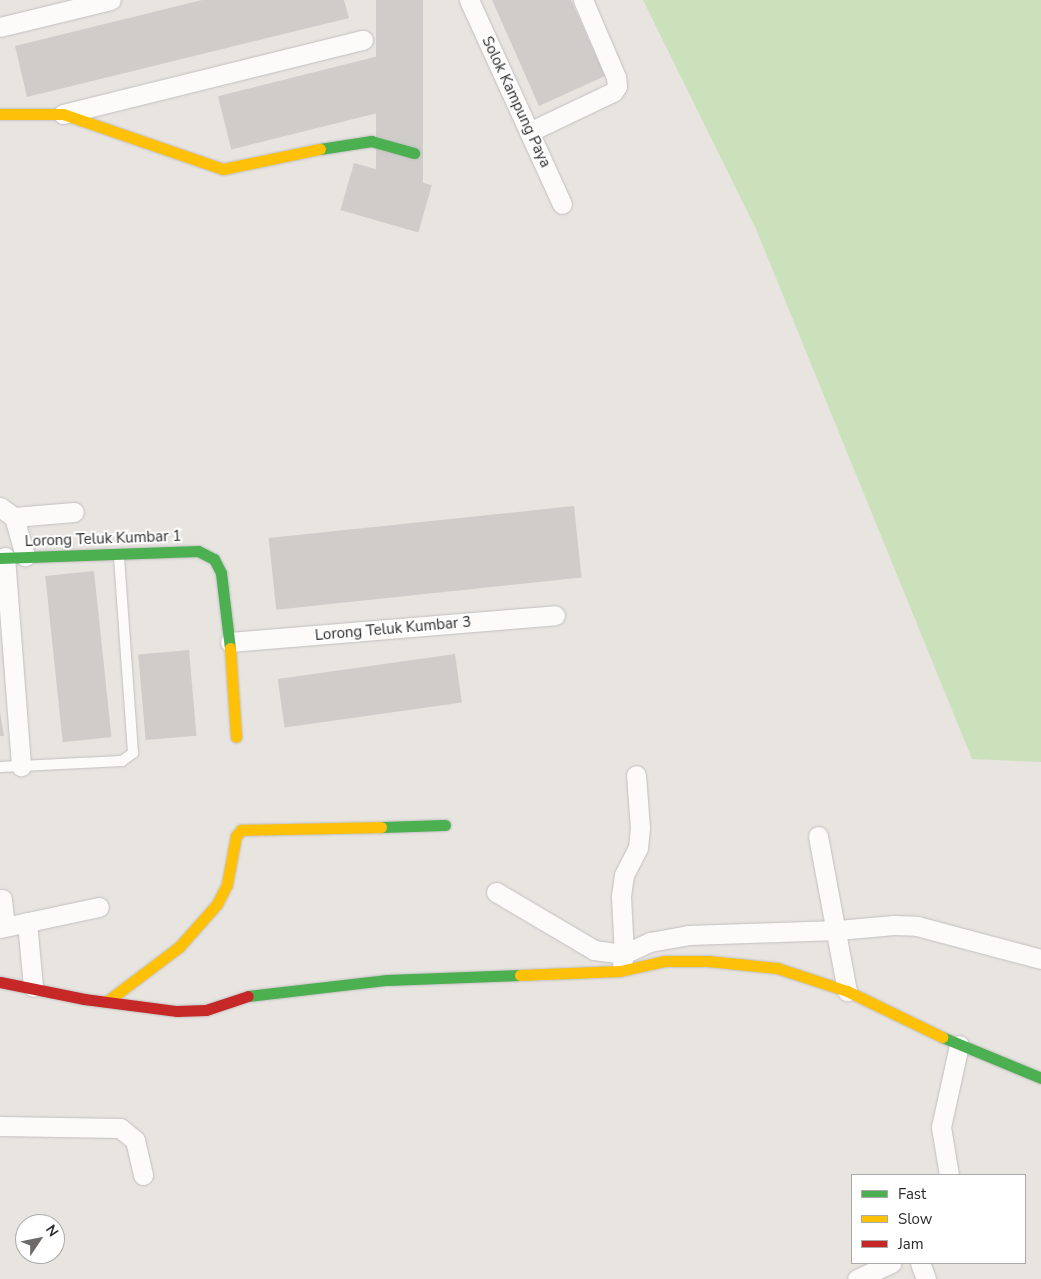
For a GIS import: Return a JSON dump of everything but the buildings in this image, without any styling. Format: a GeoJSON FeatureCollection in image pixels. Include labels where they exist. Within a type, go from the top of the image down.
{"type":"FeatureCollection","features":[{"type":"Feature","properties":{"kind":"street"},"geometry":{"type":"LineString","coordinates":[[0,27],[111,0]]}},
{"type":"Feature","properties":{"kind":"street","name":"Solok Kampung Paya"},"geometry":{"type":"LineString","coordinates":[[469,0],[562,204]]}},
{"type":"Feature","properties":{"kind":"street"},"geometry":{"type":"LineString","coordinates":[[529,132],[613,92],[617,86],[616,77],[582,0]]}},
{"type":"Feature","properties":{"kind":"street"},"geometry":{"type":"LineString","coordinates":[[0,114],[63,114],[363,40]]}},
{"type":"Feature","properties":{"kind":"street"},"geometry":{"type":"LineString","coordinates":[[63,114],[223,168],[360,141],[371,141],[414,153]]}},
{"type":"Feature","properties":{"kind":"street"},"geometry":{"type":"LineString","coordinates":[[25,556],[7,512],[74,512]]}},
{"type":"Feature","properties":{"kind":"street","name":"Lorong Teluk Kumbar 1"},"geometry":{"type":"LineString","coordinates":[[2,558],[119,552],[206,553],[214,559],[221,573],[230,642]]}},
{"type":"Feature","properties":{"kind":"street"},"geometry":{"type":"LineString","coordinates":[[2,558],[21,766]]}},
{"type":"Feature","properties":{"kind":"street","name":"Lorong Teluk Kumbar 3"},"geometry":{"type":"LineString","coordinates":[[230,642],[555,615]]}},
{"type":"Feature","properties":{"kind":"street"},"geometry":{"type":"LineString","coordinates":[[230,642],[236,737]]}},
{"type":"Feature","properties":{"kind":"street"},"geometry":{"type":"LineString","coordinates":[[622,962],[621,896],[624,875],[638,847],[636,775]]}},
{"type":"Feature","properties":{"kind":"street"},"geometry":{"type":"LineString","coordinates":[[106,1002],[179,947],[217,904],[227,884],[236,836],[241,830],[445,825]]}},
{"type":"Feature","properties":{"kind":"street"},"geometry":{"type":"LineString","coordinates":[[818,836],[838,930],[847,991]]}},
{"type":"Feature","properties":{"kind":"street"},"geometry":{"type":"LineString","coordinates":[[496,892],[594,950],[622,962]]}},
{"type":"Feature","properties":{"kind":"street"},"geometry":{"type":"LineString","coordinates":[[2,899],[3,927],[99,907]]}},
{"type":"Feature","properties":{"kind":"street"},"geometry":{"type":"LineString","coordinates":[[27,922],[33,987]]}},
{"type":"Feature","properties":{"kind":"street"},"geometry":{"type":"LineString","coordinates":[[622,962],[650,942],[688,935],[838,930],[894,925],[917,926],[1041,959]]}},
{"type":"Feature","properties":{"kind":"street"},"geometry":{"type":"LineString","coordinates":[[0,982],[106,1002],[176,1011],[206,1010],[250,995],[387,980],[622,962],[708,961],[777,968],[847,991],[960,1045],[1041,1078]]}},
{"type":"Feature","properties":{"kind":"street"},"geometry":{"type":"LineString","coordinates":[[949,1174],[942,1127],[960,1045]]}},
{"type":"Feature","properties":{"kind":"street"},"geometry":{"type":"LineString","coordinates":[[0,1126],[120,1128],[135,1140],[143,1175]]}},
{"type":"Feature","properties":{"kind":"street"},"geometry":{"type":"LineString","coordinates":[[857,1279],[889,1264]]}},
{"type":"Feature","properties":{"kind":"street"},"geometry":{"type":"LineString","coordinates":[[920,1264],[926,1279]]}},
{"type":"Feature","properties":{"kind":"lane"},"geometry":{"type":"LineString","coordinates":[[0,767],[122,761],[133,753],[119,552]]}},
{"type":"Feature","properties":{"kind":"green space"},"geometry":{"type":"Polygon","coordinates":[[[643,0],[1041,0],[1041,762],[972,759],[756,229],[643,0]]]}},
{"type":"Feature","properties":{"kind":"traffic: fast"},"geometry":{"type":"LineString","coordinates":[[320,149],[371,141],[414,153]]}},
{"type":"Feature","properties":{"kind":"traffic: fast"},"geometry":{"type":"LineString","coordinates":[[0,558],[198,551],[214,559],[221,573],[230,648]]}},
{"type":"Feature","properties":{"kind":"traffic: fast"},"geometry":{"type":"LineString","coordinates":[[381,827],[445,825]]}},
{"type":"Feature","properties":{"kind":"traffic: fast"},"geometry":{"type":"LineString","coordinates":[[248,996],[387,980],[520,975]]}},
{"type":"Feature","properties":{"kind":"traffic: fast"},"geometry":{"type":"LineString","coordinates":[[942,1037],[1041,1078]]}},
{"type":"Feature","properties":{"kind":"traffic: slow"},"geometry":{"type":"LineString","coordinates":[[0,114],[63,114],[223,169],[320,149]]}},
{"type":"Feature","properties":{"kind":"traffic: slow"},"geometry":{"type":"LineString","coordinates":[[230,648],[236,737]]}},
{"type":"Feature","properties":{"kind":"traffic: slow"},"geometry":{"type":"LineString","coordinates":[[106,1002],[179,947],[217,904],[227,884],[236,836],[241,830],[381,827]]}},
{"type":"Feature","properties":{"kind":"traffic: slow"},"geometry":{"type":"LineString","coordinates":[[520,975],[620,971],[664,961],[708,961],[777,968],[847,991],[942,1037]]}},
{"type":"Feature","properties":{"kind":"traffic: jam"},"geometry":{"type":"LineString","coordinates":[[0,982],[84,999],[177,1011],[206,1010],[248,996]]}}]}
